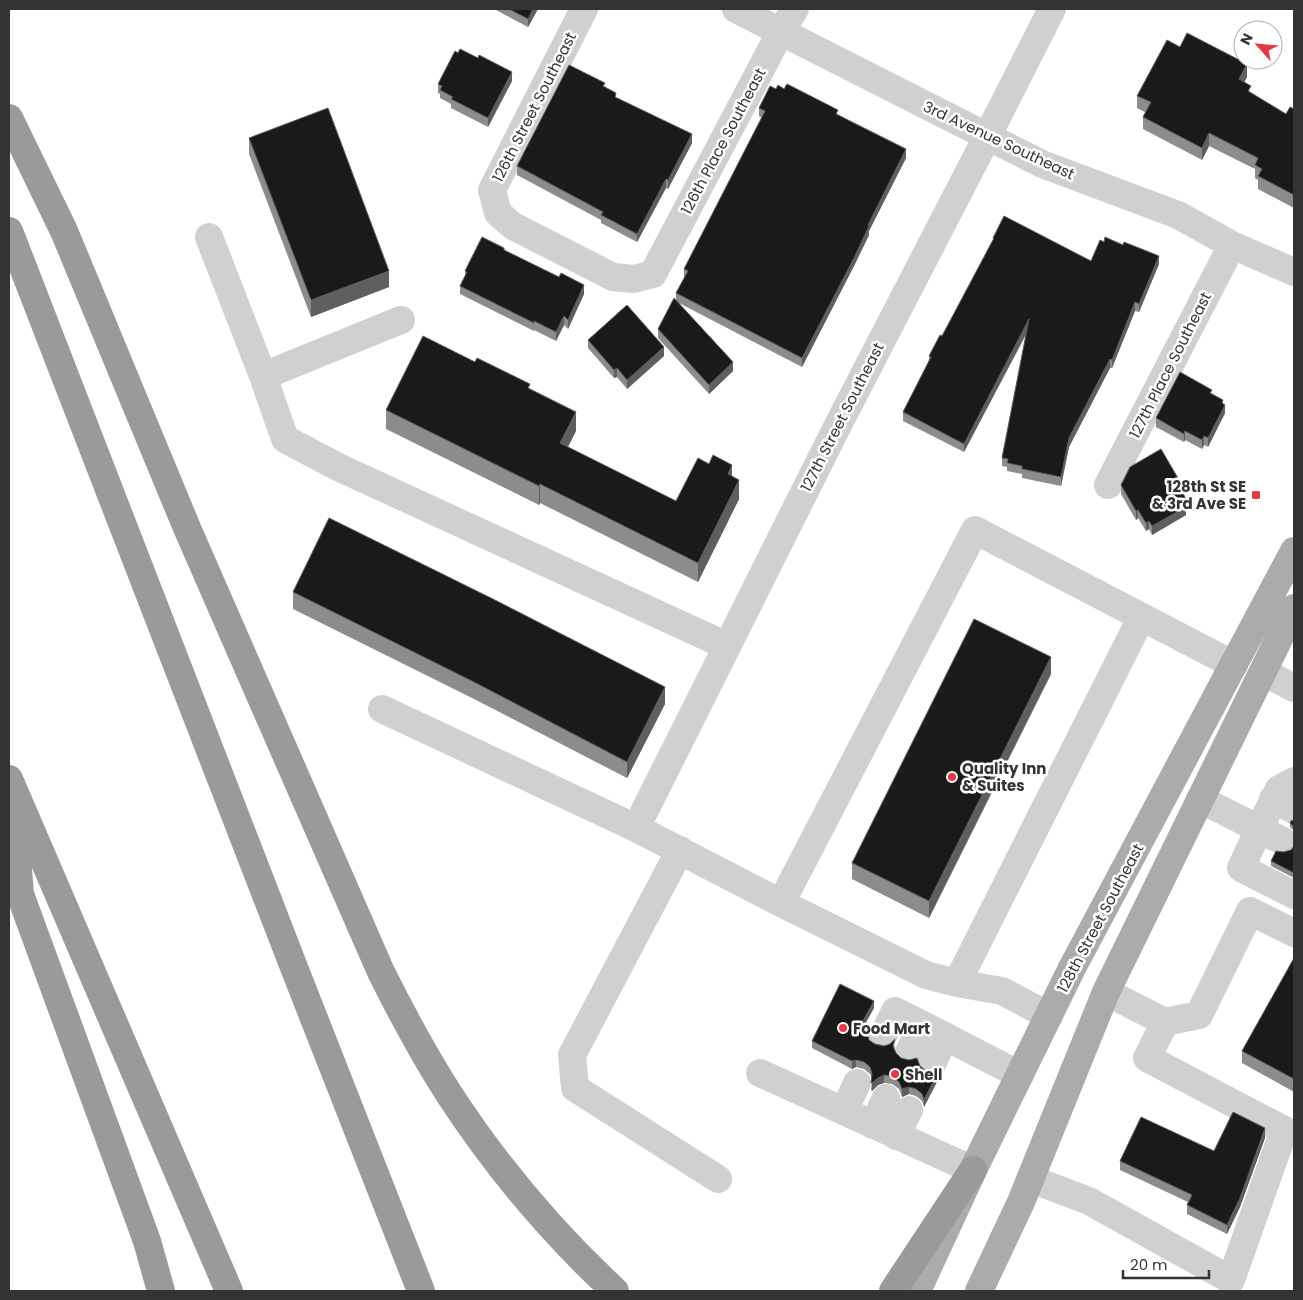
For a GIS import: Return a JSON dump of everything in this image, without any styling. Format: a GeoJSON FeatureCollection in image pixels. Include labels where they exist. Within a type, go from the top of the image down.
{"type":"FeatureCollection","features":[{"type":"Feature","properties":{"kind":"highway"},"geometry":{"type":"LineString","coordinates":[[9,118],[64,231],[187,528],[385,981],[411,1031],[445,1087],[487,1149],[555,1231],[590,1269],[615,1291]]}},
{"type":"Feature","properties":{"kind":"highway"},"geometry":{"type":"LineString","coordinates":[[9,231],[287,951],[421,1291]]}},
{"type":"Feature","properties":{"kind":"highway"},"geometry":{"type":"LineString","coordinates":[[10,782],[20,894],[147,1241],[161,1291]]}},
{"type":"Feature","properties":{"kind":"highway"},"geometry":{"type":"LineString","coordinates":[[10,782],[229,1291]]}},
{"type":"Feature","properties":{"kind":"highway"},"geometry":{"type":"LineString","coordinates":[[893,1291],[973,1170]]}},
{"type":"Feature","properties":{"kind":"main road","name":"128th Street Southeast"},"geometry":{"type":"LineString","coordinates":[[917,1291],[973,1170],[1072,968],[1294,551]]}},
{"type":"Feature","properties":{"kind":"main road"},"geometry":{"type":"LineString","coordinates":[[979,1291],[1031,1179],[1106,992],[1294,608]]}},
{"type":"Feature","properties":{"kind":"main road"},"geometry":{"type":"LineString","coordinates":[[1106,992],[1106,945],[1165,828],[1170,785]]}},
{"type":"Feature","properties":{"kind":"street","name":"126th Street Southeast"},"geometry":{"type":"LineString","coordinates":[[584,9],[492,190],[498,214],[512,226],[613,277],[634,279],[652,274]]}},
{"type":"Feature","properties":{"kind":"street","name":"3rd Avenue Southeast"},"geometry":{"type":"LineString","coordinates":[[736,9],[1042,164],[1178,215],[1232,245],[1294,272]]}},
{"type":"Feature","properties":{"kind":"street","name":"126th Place Southeast"},"geometry":{"type":"LineString","coordinates":[[652,274],[781,31],[795,9]]}},
{"type":"Feature","properties":{"kind":"street","name":"127th Street Southeast"},"geometry":{"type":"LineString","coordinates":[[636,828],[837,427],[988,137],[1052,9]]}},
{"type":"Feature","properties":{"kind":"street"},"geometry":{"type":"LineString","coordinates":[[209,237],[285,439],[338,467],[727,646]]}},
{"type":"Feature","properties":{"kind":"street","name":"127th Place Southeast"},"geometry":{"type":"LineString","coordinates":[[1108,485],[1232,245]]}},
{"type":"Feature","properties":{"kind":"street"},"geometry":{"type":"LineString","coordinates":[[262,376],[401,320]]}},
{"type":"Feature","properties":{"kind":"street"},"geometry":{"type":"LineString","coordinates":[[781,903],[975,530],[1234,665]]}},
{"type":"Feature","properties":{"kind":"street"},"geometry":{"type":"LineString","coordinates":[[957,983],[1142,618]]}},
{"type":"Feature","properties":{"kind":"street"},"geometry":{"type":"LineString","coordinates":[[1263,672],[1294,688]]}},
{"type":"Feature","properties":{"kind":"street"},"geometry":{"type":"LineString","coordinates":[[382,709],[636,828],[926,975],[1002,992],[1049,1016]]}},
{"type":"Feature","properties":{"kind":"street"},"geometry":{"type":"LineString","coordinates":[[1294,781],[1279,789],[1284,805],[1259,829],[1241,868],[1294,894]]}},
{"type":"Feature","properties":{"kind":"street"},"geometry":{"type":"LineString","coordinates":[[1200,799],[1283,841]]}},
{"type":"Feature","properties":{"kind":"street"},"geometry":{"type":"LineString","coordinates":[[680,850],[572,1055],[575,1088],[718,1179]]}},
{"type":"Feature","properties":{"kind":"street"},"geometry":{"type":"LineString","coordinates":[[1106,992],[1165,1022],[1199,1015],[1250,911],[1294,933]]}},
{"type":"Feature","properties":{"kind":"street"},"geometry":{"type":"LineString","coordinates":[[882,1038],[896,1012],[1020,1075]]}},
{"type":"Feature","properties":{"kind":"street"},"geometry":{"type":"LineString","coordinates":[[1031,1179],[1090,1201],[1231,1280],[1284,1130],[1147,1058],[1165,1022]]}},
{"type":"Feature","properties":{"kind":"street"},"geometry":{"type":"LineString","coordinates":[[920,1058],[934,1030]]}},
{"type":"Feature","properties":{"kind":"street"},"geometry":{"type":"LineString","coordinates":[[760,1073],[973,1170]]}},
{"type":"Feature","properties":{"kind":"street"},"geometry":{"type":"LineString","coordinates":[[844,1111],[856,1083]]}},
{"type":"Feature","properties":{"kind":"street"},"geometry":{"type":"LineString","coordinates":[[884,1130],[898,1104]]}},
{"type":"Feature","properties":{"kind":"building"},"geometry":{"type":"Polygon","coordinates":[[[509,9],[533,9],[528,19],[509,9]]]}},
{"type":"Feature","properties":{"kind":"building"},"geometry":{"type":"Polygon","coordinates":[[[1187,33],[1233,57],[1233,70],[1244,70],[1239,79],[1251,86],[1248,91],[1286,114],[1290,107],[1294,109],[1294,195],[1258,176],[1262,169],[1255,165],[1258,158],[1209,133],[1202,148],[1143,117],[1151,102],[1137,96],[1167,40],[1180,47],[1187,33]]]}},
{"type":"Feature","properties":{"kind":"building"},"geometry":{"type":"Polygon","coordinates":[[[460,49],[478,58],[479,55],[512,72],[488,118],[451,99],[453,97],[440,90],[442,86],[438,84],[455,51],[458,53],[460,49]]]}},
{"type":"Feature","properties":{"kind":"building"},"geometry":{"type":"Polygon","coordinates":[[[569,65],[605,83],[603,86],[616,93],[615,97],[692,134],[637,234],[601,215],[603,212],[517,166],[569,65]]]}},
{"type":"Feature","properties":{"kind":"building"},"geometry":{"type":"Polygon","coordinates":[[[787,84],[838,110],[836,114],[906,149],[868,225],[854,258],[802,358],[676,293],[688,271],[684,269],[765,111],[759,108],[770,86],[776,89],[778,85],[784,89],[787,84]]]}},
{"type":"Feature","properties":{"kind":"building"},"geometry":{"type":"Polygon","coordinates":[[[328,108],[389,271],[311,300],[249,138],[328,108]]]}},
{"type":"Feature","properties":{"kind":"building"},"geometry":{"type":"Polygon","coordinates":[[[1004,216],[1091,261],[1100,240],[1104,242],[1105,237],[1123,245],[1124,242],[1159,256],[1139,304],[1135,302],[1112,360],[1110,359],[1069,438],[1061,477],[1022,469],[1022,466],[1007,463],[1008,459],[1002,458],[1029,319],[964,444],[903,412],[931,357],[929,356],[940,335],[942,336],[1004,216]]]}},
{"type":"Feature","properties":{"kind":"building"},"geometry":{"type":"Polygon","coordinates":[[[482,237],[559,277],[561,273],[584,285],[568,320],[564,316],[556,332],[460,286],[467,272],[465,271],[482,237]]]}},
{"type":"Feature","properties":{"kind":"building"},"geometry":{"type":"Polygon","coordinates":[[[674,298],[733,362],[709,385],[658,329],[674,298]]]}},
{"type":"Feature","properties":{"kind":"building"},"geometry":{"type":"Polygon","coordinates":[[[627,305],[664,347],[627,380],[617,368],[614,370],[588,340],[627,305]]]}},
{"type":"Feature","properties":{"kind":"building"},"geometry":{"type":"Polygon","coordinates":[[[423,336],[475,362],[477,358],[530,384],[528,388],[576,412],[560,443],[676,501],[698,458],[709,464],[713,455],[732,465],[728,474],[739,480],[698,563],[386,410],[423,336]]]}},
{"type":"Feature","properties":{"kind":"building"},"geometry":{"type":"Polygon","coordinates":[[[1180,372],[1212,390],[1210,393],[1223,400],[1222,403],[1225,405],[1208,438],[1204,436],[1202,440],[1185,431],[1184,434],[1156,418],[1180,372]]]}},
{"type":"Feature","properties":{"kind":"building"},"geometry":{"type":"Polygon","coordinates":[[[1161,449],[1182,485],[1179,486],[1186,499],[1183,501],[1186,507],[1152,526],[1149,521],[1146,523],[1138,510],[1136,511],[1121,485],[1130,467],[1161,449]]]}},
{"type":"Feature","properties":{"kind":"building"},"geometry":{"type":"Polygon","coordinates":[[[329,518],[665,687],[627,762],[474,682],[293,592],[329,518]]]}},
{"type":"Feature","properties":{"kind":"building","name":"Quality Inn & Suites"},"geometry":{"type":"Polygon","coordinates":[[[974,619],[1051,657],[929,901],[852,863],[974,619]]]}},
{"type":"Feature","properties":{"kind":"building"},"geometry":{"type":"Polygon","coordinates":[[[1294,820],[1294,827],[1290,823],[1294,820]]]}},
{"type":"Feature","properties":{"kind":"building"},"geometry":{"type":"Polygon","coordinates":[[[1294,846],[1294,873],[1271,861],[1276,851],[1291,850],[1294,846]]]}},
{"type":"Feature","properties":{"kind":"building"},"geometry":{"type":"Polygon","coordinates":[[[1294,958],[1294,1079],[1242,1051],[1294,958]]]}},
{"type":"Feature","properties":{"kind":"building"},"geometry":{"type":"Polygon","coordinates":[[[840,984],[874,1001],[863,1021],[868,1024],[869,1040],[884,1046],[890,1044],[895,1039],[893,1046],[901,1058],[909,1060],[917,1058],[920,1066],[926,1071],[933,1072],[939,1070],[924,1100],[922,1094],[916,1089],[909,1087],[902,1089],[899,1082],[892,1076],[884,1075],[871,1083],[872,1074],[870,1067],[864,1062],[852,1061],[812,1041],[840,984]]]}},
{"type":"Feature","properties":{"kind":"building"},"geometry":{"type":"Polygon","coordinates":[[[1233,1112],[1265,1128],[1240,1198],[1227,1225],[1187,1205],[1192,1195],[1120,1161],[1141,1117],[1214,1151],[1233,1112]]]}},
{"type":"Feature","properties":{"kind":"place","name":"128th St SE & 3rd Ave SE"},"geometry":{"type":"Point","coordinates":[1256,495]}},
{"type":"Feature","properties":{"kind":"place","name":"Quality Inn & Suites"},"geometry":{"type":"Point","coordinates":[952,777]}},
{"type":"Feature","properties":{"kind":"place","name":"Food Mart"},"geometry":{"type":"Point","coordinates":[843,1028]}},
{"type":"Feature","properties":{"kind":"place","name":"Shell"},"geometry":{"type":"Point","coordinates":[895,1074]}}]}
